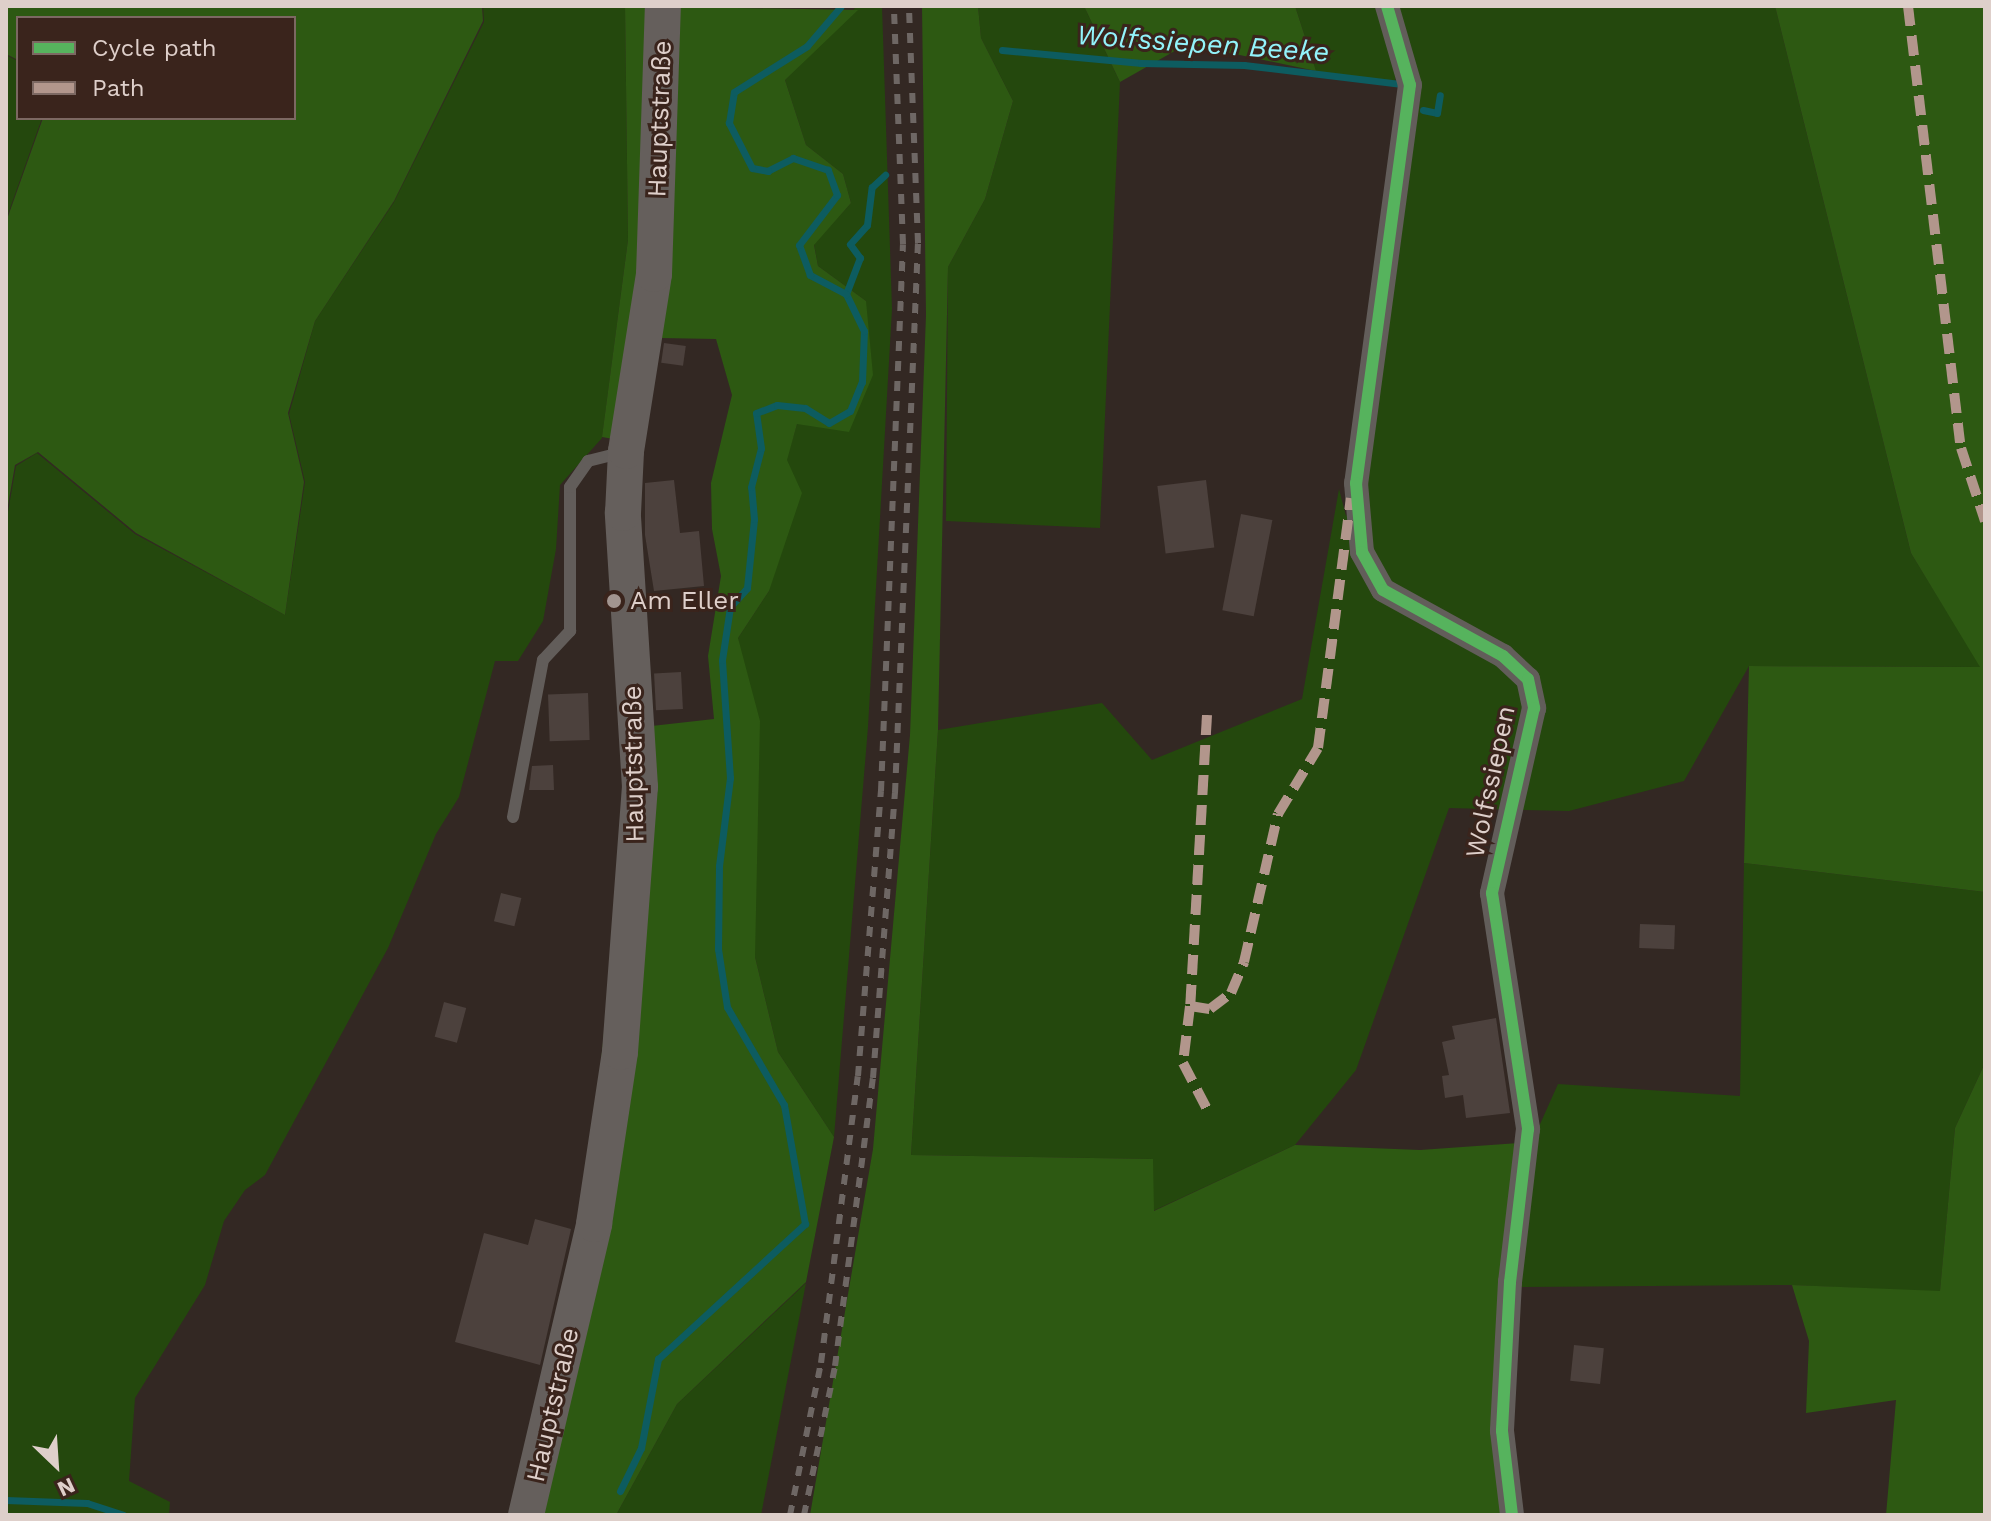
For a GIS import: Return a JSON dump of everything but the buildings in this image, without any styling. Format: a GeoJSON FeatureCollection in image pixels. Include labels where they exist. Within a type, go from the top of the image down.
{"type":"FeatureCollection","features":[{"type":"Feature","properties":{"kind":"main road","name":"Hauptstraße"},"geometry":{"type":"LineString","coordinates":[[526,1515],[594,1224],[620,1052],[640,787],[623,513],[626,451],[654,274],[663,6]]}},
{"type":"Feature","properties":{"kind":"street","name":"Wolfssiepen"},"geometry":{"type":"LineString","coordinates":[[1387,6],[1410,85],[1356,483],[1362,552],[1383,590],[1503,656],[1528,679],[1534,708],[1492,893],[1528,1129],[1510,1282],[1502,1431],[1512,1515]]}},
{"type":"Feature","properties":{"kind":"lane"},"geometry":{"type":"LineString","coordinates":[[513,817],[543,660],[570,631],[570,487],[588,461],[626,451]]}},
{"type":"Feature","properties":{"kind":"green space"},"geometry":{"type":"Polygon","coordinates":[[[6,6],[482,6],[483,21],[394,201],[315,321],[288,413],[304,482],[285,615],[136,533],[38,452],[15,465],[6,517],[6,222],[42,120],[296,120],[296,16],[16,16],[16,59],[6,54],[6,6]]]}},
{"type":"Feature","properties":{"kind":"green space"},"geometry":{"type":"Polygon","coordinates":[[[483,6],[625,6],[628,240],[602,438],[560,485],[556,549],[543,621],[518,661],[495,661],[459,797],[436,834],[388,948],[265,1175],[245,1190],[224,1221],[205,1285],[135,1398],[129,1481],[170,1502],[169,1515],[6,1515],[6,523],[16,466],[37,453],[135,534],[285,615],[305,482],[289,414],[315,321],[394,202],[484,22],[483,6]]]}},
{"type":"Feature","properties":{"kind":"green space"},"geometry":{"type":"Polygon","coordinates":[[[625,6],[858,10],[785,80],[806,145],[843,174],[851,203],[814,245],[818,266],[866,301],[873,375],[849,432],[797,424],[787,460],[802,493],[769,591],[738,638],[760,721],[755,957],[778,1052],[834,1137],[806,1282],[677,1404],[616,1515],[514,1515],[585,1217],[629,790],[625,729],[714,719],[708,656],[721,576],[712,529],[711,483],[732,395],[716,339],[660,338],[636,443],[602,437],[628,240],[625,6]]]}},
{"type":"Feature","properties":{"kind":"green space"},"geometry":{"type":"Polygon","coordinates":[[[857,6],[882,6],[892,309],[868,727],[834,1137],[778,1052],[755,957],[755,853],[738,638],[769,591],[786,460],[797,424],[866,301],[818,266],[814,244],[851,203],[843,174],[806,145],[785,80],[857,6]]]}},
{"type":"Feature","properties":{"kind":"green space"},"geometry":{"type":"Polygon","coordinates":[[[922,6],[978,6],[981,38],[1013,101],[985,199],[948,267],[938,730],[911,1155],[1153,1159],[1154,1211],[1295,1145],[1420,1150],[1532,1142],[1517,1287],[1506,1515],[810,1515],[873,1149],[910,735],[926,315],[922,6]]]}},
{"type":"Feature","properties":{"kind":"green space"},"geometry":{"type":"Polygon","coordinates":[[[978,6],[1084,6],[1120,82],[1100,528],[946,521],[948,267],[985,199],[1013,101],[981,38],[978,6]]]}},
{"type":"Feature","properties":{"kind":"green space"},"geometry":{"type":"Polygon","coordinates":[[[1084,6],[1295,6],[1316,71],[1187,44],[1120,82],[1084,6]]]}},
{"type":"Feature","properties":{"kind":"green space"},"geometry":{"type":"Polygon","coordinates":[[[1295,6],[1375,6],[1396,61],[1395,87],[1316,71],[1295,6]]]}},
{"type":"Feature","properties":{"kind":"green space"},"geometry":{"type":"Polygon","coordinates":[[[1395,6],[1775,6],[1911,553],[1981,667],[1749,666],[1684,781],[1569,811],[1449,808],[1356,1070],[1295,1145],[1153,1211],[1153,1159],[911,1155],[938,730],[1102,703],[1152,760],[1302,699],[1339,489],[1346,516],[1365,492],[1416,71],[1395,6]]]}},
{"type":"Feature","properties":{"kind":"green space"},"geometry":{"type":"Polygon","coordinates":[[[1775,6],[1985,6],[1985,892],[1744,863],[1749,666],[1980,667],[1911,553],[1775,6]]]}},
{"type":"Feature","properties":{"kind":"green space"},"geometry":{"type":"Polygon","coordinates":[[[6,55],[16,60],[16,120],[41,120],[6,220],[6,55]]]}},
{"type":"Feature","properties":{"kind":"green space"},"geometry":{"type":"Polygon","coordinates":[[[1744,863],[1985,892],[1985,1063],[1955,1128],[1940,1292],[1792,1285],[1517,1287],[1532,1142],[1558,1084],[1740,1096],[1744,863]]]}},
{"type":"Feature","properties":{"kind":"green space"},"geometry":{"type":"Polygon","coordinates":[[[1985,1063],[1985,1515],[1886,1515],[1896,1400],[1806,1413],[1809,1341],[1792,1285],[1940,1291],[1955,1128],[1985,1063]]]}},
{"type":"Feature","properties":{"kind":"green space"},"geometry":{"type":"Polygon","coordinates":[[[806,1283],[761,1515],[616,1515],[677,1404],[806,1283]]]}},
{"type":"Feature","properties":{"kind":"waterway"},"geometry":{"type":"LineString","coordinates":[[620,1491],[641,1448],[658,1359],[805,1224],[784,1105],[727,1007],[718,949],[719,866],[730,778],[722,660],[730,607],[747,588],[754,519],[751,487],[761,448],[756,413],[777,405],[805,408],[829,423],[850,411],[862,382],[864,331],[846,294],[810,275],[799,245],[837,195],[828,170],[793,158],[768,171],[752,168],[729,123],[734,92],[807,46],[841,6]]}},
{"type":"Feature","properties":{"kind":"waterway","name":"Wolfssiepen Beeke"},"geometry":{"type":"LineString","coordinates":[[1002,50],[1141,63],[1244,65],[1400,84]]}},
{"type":"Feature","properties":{"kind":"waterway","name":"Wolfssiepen Beeke"},"geometry":{"type":"LineString","coordinates":[[1423,110],[1437,113],[1440,95]]}},
{"type":"Feature","properties":{"kind":"waterway","name":"Wolfssiepen Beeke"},"geometry":{"type":"LineString","coordinates":[[846,294],[860,258],[850,244],[867,225],[872,187],[885,175]]}},
{"type":"Feature","properties":{"kind":"waterway"},"geometry":{"type":"LineString","coordinates":[[6,1500],[87,1503],[123,1515]]}},
{"type":"Feature","properties":{"kind":"railway"},"geometry":{"type":"LineString","coordinates":[[790,1515],[821,1363],[858,1076],[881,791],[903,244],[894,6]]}},
{"type":"Feature","properties":{"kind":"railway"},"geometry":{"type":"LineString","coordinates":[[804,1515],[835,1366],[873,1078],[895,793],[918,243],[909,6]]}},
{"type":"Feature","properties":{"kind":"marked path"},"geometry":{"type":"LineString","coordinates":[[1908,6],[1961,448],[1985,521]]}},
{"type":"Feature","properties":{"kind":"marked path"},"geometry":{"type":"LineString","coordinates":[[1207,715],[1190,1006],[1210,1009],[1231,993],[1244,962],[1278,814],[1318,748],[1351,498]]}},
{"type":"Feature","properties":{"kind":"marked path"},"geometry":{"type":"LineString","coordinates":[[1190,1006],[1183,1063],[1209,1113]]}},
{"type":"Feature","properties":{"kind":"cycle path"},"geometry":{"type":"LineString","coordinates":[[1387,6],[1410,85],[1356,483],[1362,552],[1383,590],[1503,656],[1528,679],[1534,708],[1492,893],[1528,1129],[1510,1282],[1502,1431],[1512,1515]]}},
{"type":"Feature","properties":{"kind":"place","name":"Am Eller"},"geometry":{"type":"Point","coordinates":[614,601]}}]}
